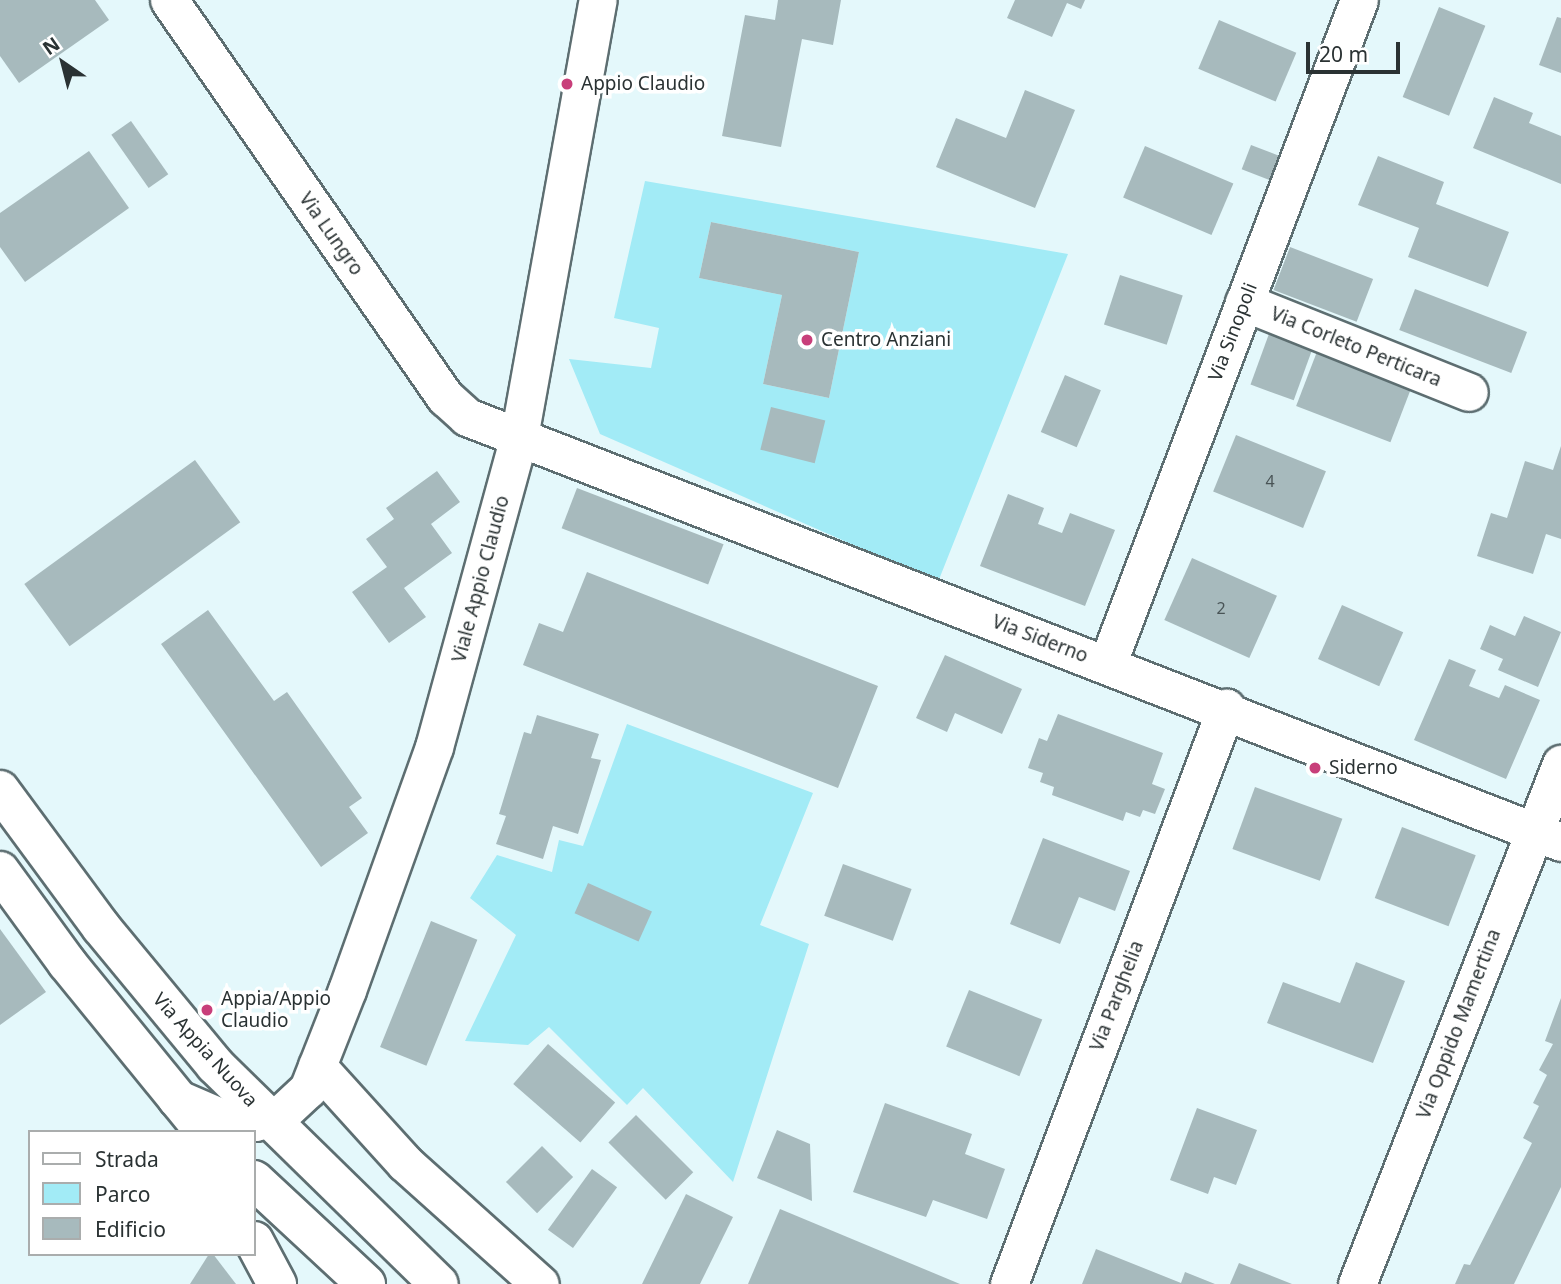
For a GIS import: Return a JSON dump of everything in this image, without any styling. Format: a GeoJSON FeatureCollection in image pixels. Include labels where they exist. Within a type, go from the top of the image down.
{"type":"FeatureCollection","features":[{"type":"Feature","properties":{"kind":"main road","name":"Via Appia Nuova"},"geometry":{"type":"LineString","coordinates":[[0,790],[109,937],[215,1065],[267,1119],[439,1284]]}},
{"type":"Feature","properties":{"kind":"main road"},"geometry":{"type":"LineString","coordinates":[[0,871],[203,1130]]}},
{"type":"Feature","properties":{"kind":"main road"},"geometry":{"type":"LineString","coordinates":[[176,1098],[193,1130]]}},
{"type":"Feature","properties":{"kind":"main road"},"geometry":{"type":"LineString","coordinates":[[256,1182],[366,1284]]}},
{"type":"Feature","properties":{"kind":"main road"},"geometry":{"type":"LineString","coordinates":[[256,1245],[277,1284]]}},
{"type":"Feature","properties":{"kind":"street","name":"Via Lungro"},"geometry":{"type":"LineString","coordinates":[[169,0],[445,397],[467,417],[519,437]]}},
{"type":"Feature","properties":{"kind":"street","name":"Viale Appio Claudio"},"geometry":{"type":"LineString","coordinates":[[267,1119],[301,1098],[317,1066],[434,747],[519,437],[598,0]]}},
{"type":"Feature","properties":{"kind":"street","name":"Via Sinopoli"},"geometry":{"type":"LineString","coordinates":[[1107,665],[1359,0]]}},
{"type":"Feature","properties":{"kind":"street","name":"Via Corleto Perticara"},"geometry":{"type":"LineString","coordinates":[[1244,302],[1469,392]]}},
{"type":"Feature","properties":{"kind":"street","name":"Via Siderno"},"geometry":{"type":"LineString","coordinates":[[519,437],[1107,665],[1226,708],[1548,835]]}},
{"type":"Feature","properties":{"kind":"street","name":"Via Parghelia"},"geometry":{"type":"LineString","coordinates":[[1009,1284],[1226,708]]}},
{"type":"Feature","properties":{"kind":"street","name":"Via Oppido Mamertina"},"geometry":{"type":"LineString","coordinates":[[1357,1284],[1548,835],[1561,764]]}},
{"type":"Feature","properties":{"kind":"street"},"geometry":{"type":"LineString","coordinates":[[317,1066],[405,1163],[540,1284]]}},
{"type":"Feature","properties":{"kind":"street"},"geometry":{"type":"LineString","coordinates":[[176,1098],[218,1118],[267,1119]]}},
{"type":"Feature","properties":{"kind":"green space"},"geometry":{"type":"Polygon","coordinates":[[[645,181],[1068,254],[938,582],[600,434],[569,359],[651,368],[659,328],[614,318],[645,181]],[[711,222],[699,278],[782,295],[763,384],[829,398],[859,252],[711,222]]]}},
{"type":"Feature","properties":{"kind":"green space"},"geometry":{"type":"Polygon","coordinates":[[[627,724],[813,793],[760,925],[809,944],[733,1182],[643,1088],[627,1105],[549,1027],[528,1045],[465,1041],[516,935],[470,898],[497,855],[552,872],[559,840],[583,846],[627,724]]]}},
{"type":"Feature","properties":{"kind":"building"},"geometry":{"type":"Polygon","coordinates":[[[0,0],[95,0],[109,20],[19,83],[0,56],[0,0]]]}},
{"type":"Feature","properties":{"kind":"building"},"geometry":{"type":"Polygon","coordinates":[[[778,0],[841,0],[833,45],[802,39],[781,147],[722,136],[745,15],[775,20],[778,0]]]}},
{"type":"Feature","properties":{"kind":"building"},"geometry":{"type":"Polygon","coordinates":[[[1015,0],[1085,0],[1081,9],[1067,3],[1052,37],[1007,18],[1015,0]]]}},
{"type":"Feature","properties":{"kind":"building"},"geometry":{"type":"Polygon","coordinates":[[[1439,7],[1485,26],[1449,116],[1403,97],[1439,7]]]}},
{"type":"Feature","properties":{"kind":"building"},"geometry":{"type":"Polygon","coordinates":[[[1557,17],[1561,18],[1561,73],[1539,65],[1557,17]]]}},
{"type":"Feature","properties":{"kind":"building"},"geometry":{"type":"Polygon","coordinates":[[[1219,20],[1296,53],[1276,102],[1198,69],[1219,20]]]}},
{"type":"Feature","properties":{"kind":"building"},"geometry":{"type":"Polygon","coordinates":[[[1025,90],[1075,110],[1035,208],[936,167],[956,118],[1006,138],[1025,90]]]}},
{"type":"Feature","properties":{"kind":"building"},"geometry":{"type":"Polygon","coordinates":[[[1494,97],[1533,113],[1529,123],[1561,136],[1561,184],[1473,148],[1494,97]]]}},
{"type":"Feature","properties":{"kind":"building"},"geometry":{"type":"Polygon","coordinates":[[[131,121],[168,174],[149,188],[111,135],[131,121]]]}},
{"type":"Feature","properties":{"kind":"building"},"geometry":{"type":"Polygon","coordinates":[[[1251,145],[1287,159],[1278,183],[1242,169],[1251,145]]]}},
{"type":"Feature","properties":{"kind":"building"},"geometry":{"type":"Polygon","coordinates":[[[1145,146],[1233,184],[1211,235],[1123,198],[1145,146]]]}},
{"type":"Feature","properties":{"kind":"building"},"geometry":{"type":"Polygon","coordinates":[[[89,151],[129,208],[25,282],[0,247],[0,213],[89,151]]]}},
{"type":"Feature","properties":{"kind":"building"},"geometry":{"type":"Polygon","coordinates":[[[1378,156],[1444,182],[1436,204],[1509,232],[1488,287],[1408,257],[1419,228],[1358,205],[1378,156]]]}},
{"type":"Feature","properties":{"kind":"building","name":"Centro Anziani"},"geometry":{"type":"Polygon","coordinates":[[[711,222],[859,252],[829,398],[763,384],[782,295],[699,278],[711,222]]]}},
{"type":"Feature","properties":{"kind":"building"},"geometry":{"type":"Polygon","coordinates":[[[1290,247],[1373,279],[1357,322],[1274,290],[1290,247]]]}},
{"type":"Feature","properties":{"kind":"building"},"geometry":{"type":"Polygon","coordinates":[[[1120,275],[1183,295],[1167,345],[1104,324],[1120,275]]]}},
{"type":"Feature","properties":{"kind":"building"},"geometry":{"type":"Polygon","coordinates":[[[1415,289],[1527,332],[1511,373],[1399,330],[1415,289]]]}},
{"type":"Feature","properties":{"kind":"building"},"geometry":{"type":"Polygon","coordinates":[[[1270,331],[1313,347],[1294,400],[1251,385],[1270,331]]]}},
{"type":"Feature","properties":{"kind":"building"},"geometry":{"type":"Polygon","coordinates":[[[1318,349],[1412,385],[1390,442],[1296,406],[1318,349]]]}},
{"type":"Feature","properties":{"kind":"building"},"geometry":{"type":"Polygon","coordinates":[[[1065,375],[1101,390],[1077,447],[1041,432],[1065,375]]]}},
{"type":"Feature","properties":{"kind":"building"},"geometry":{"type":"Polygon","coordinates":[[[771,407],[825,421],[815,463],[760,450],[771,407]]]}},
{"type":"Feature","properties":{"kind":"building"},"geometry":{"type":"Polygon","coordinates":[[[1236,435],[1326,471],[1303,528],[1213,492],[1236,435]]]}},
{"type":"Feature","properties":{"kind":"building"},"geometry":{"type":"Polygon","coordinates":[[[1561,446],[1561,539],[1546,534],[1533,574],[1477,556],[1491,513],[1507,518],[1525,461],[1553,470],[1561,446]]]}},
{"type":"Feature","properties":{"kind":"building"},"geometry":{"type":"Polygon","coordinates":[[[195,460],[240,522],[70,646],[24,584],[195,460]]]}},
{"type":"Feature","properties":{"kind":"building"},"geometry":{"type":"Polygon","coordinates":[[[437,471],[460,502],[431,524],[452,553],[404,588],[426,617],[389,643],[352,592],[387,567],[366,539],[394,519],[386,508],[437,471]]]}},
{"type":"Feature","properties":{"kind":"building"},"geometry":{"type":"Polygon","coordinates":[[[577,488],[724,544],[708,584],[562,528],[577,488]]]}},
{"type":"Feature","properties":{"kind":"building"},"geometry":{"type":"Polygon","coordinates":[[[1008,494],[1044,508],[1038,524],[1062,533],[1070,513],[1115,530],[1085,606],[980,566],[1008,494]]]}},
{"type":"Feature","properties":{"kind":"building"},"geometry":{"type":"Polygon","coordinates":[[[1192,558],[1277,596],[1249,658],[1164,620],[1192,558]]]}},
{"type":"Feature","properties":{"kind":"building"},"geometry":{"type":"Polygon","coordinates":[[[587,572],[878,686],[838,788],[523,665],[539,623],[563,632],[587,572]]]}},
{"type":"Feature","properties":{"kind":"building"},"geometry":{"type":"Polygon","coordinates":[[[1342,605],[1403,632],[1379,686],[1318,659],[1342,605]]]}},
{"type":"Feature","properties":{"kind":"building"},"geometry":{"type":"Polygon","coordinates":[[[208,610],[274,701],[287,692],[362,798],[349,807],[368,833],[321,867],[161,644],[208,610]]]}},
{"type":"Feature","properties":{"kind":"building"},"geometry":{"type":"Polygon","coordinates":[[[1524,616],[1561,632],[1538,687],[1498,670],[1503,659],[1480,649],[1490,625],[1515,636],[1524,616]]]}},
{"type":"Feature","properties":{"kind":"building"},"geometry":{"type":"Polygon","coordinates":[[[945,655],[1022,689],[1002,734],[955,713],[947,732],[916,718],[945,655]]]}},
{"type":"Feature","properties":{"kind":"building"},"geometry":{"type":"Polygon","coordinates":[[[1449,659],[1476,670],[1469,686],[1499,698],[1505,685],[1540,700],[1506,779],[1414,740],[1449,659]]]}},
{"type":"Feature","properties":{"kind":"building"},"geometry":{"type":"Polygon","coordinates":[[[1058,714],[1163,753],[1152,784],[1165,789],[1155,814],[1143,810],[1140,817],[1126,812],[1123,821],[1052,795],[1054,787],[1040,782],[1043,773],[1028,768],[1039,738],[1047,741],[1058,714]]]}},
{"type":"Feature","properties":{"kind":"building"},"geometry":{"type":"Polygon","coordinates":[[[537,715],[599,734],[591,758],[601,760],[578,834],[553,826],[543,859],[496,844],[506,816],[499,814],[524,732],[531,734],[537,715]]]}},
{"type":"Feature","properties":{"kind":"building"},"geometry":{"type":"Polygon","coordinates":[[[1255,787],[1342,819],[1320,881],[1232,849],[1255,787]]]}},
{"type":"Feature","properties":{"kind":"building"},"geometry":{"type":"Polygon","coordinates":[[[1402,827],[1476,855],[1449,926],[1375,898],[1402,827]]]}},
{"type":"Feature","properties":{"kind":"building"},"geometry":{"type":"Polygon","coordinates":[[[1043,838],[1130,871],[1115,911],[1079,897],[1060,944],[1010,924],[1043,838]]]}},
{"type":"Feature","properties":{"kind":"building"},"geometry":{"type":"Polygon","coordinates":[[[843,864],[912,889],[893,941],[824,916],[843,864]]]}},
{"type":"Feature","properties":{"kind":"building"},"geometry":{"type":"Polygon","coordinates":[[[588,883],[652,911],[639,942],[575,913],[588,883]]]}},
{"type":"Feature","properties":{"kind":"building"},"geometry":{"type":"Polygon","coordinates":[[[431,921],[477,940],[426,1066],[380,1047],[431,921]]]}},
{"type":"Feature","properties":{"kind":"building"},"geometry":{"type":"Polygon","coordinates":[[[0,929],[46,992],[0,1025],[0,929]]]}},
{"type":"Feature","properties":{"kind":"building"},"geometry":{"type":"Polygon","coordinates":[[[1356,962],[1405,981],[1373,1063],[1267,1023],[1283,982],[1340,1003],[1356,962]]]}},
{"type":"Feature","properties":{"kind":"building"},"geometry":{"type":"Polygon","coordinates":[[[969,990],[1042,1020],[1019,1076],[946,1047],[969,990]]]}},
{"type":"Feature","properties":{"kind":"building"},"geometry":{"type":"Polygon","coordinates":[[[1561,998],[1561,1187],[1514,1284],[1455,1284],[1464,1264],[1470,1265],[1532,1143],[1523,1138],[1539,1106],[1533,1103],[1547,1075],[1539,1070],[1553,1044],[1545,1041],[1561,998]]]}},
{"type":"Feature","properties":{"kind":"building"},"geometry":{"type":"Polygon","coordinates":[[[548,1044],[615,1102],[580,1142],[513,1084],[548,1044]]]}},
{"type":"Feature","properties":{"kind":"building"},"geometry":{"type":"Polygon","coordinates":[[[885,1103],[972,1134],[965,1154],[1005,1169],[987,1219],[933,1200],[926,1217],[853,1192],[885,1103]]]}},
{"type":"Feature","properties":{"kind":"building"},"geometry":{"type":"Polygon","coordinates":[[[1197,1108],[1257,1130],[1236,1185],[1214,1177],[1208,1194],[1170,1180],[1197,1108]]]}},
{"type":"Feature","properties":{"kind":"building"},"geometry":{"type":"Polygon","coordinates":[[[636,1115],[693,1172],[666,1200],[608,1143],[636,1115]]]}},
{"type":"Feature","properties":{"kind":"building"},"geometry":{"type":"Polygon","coordinates":[[[777,1130],[810,1144],[812,1201],[757,1178],[777,1130]]]}},
{"type":"Feature","properties":{"kind":"building"},"geometry":{"type":"Polygon","coordinates":[[[542,1146],[573,1177],[537,1213],[506,1182],[542,1146]]]}},
{"type":"Feature","properties":{"kind":"building"},"geometry":{"type":"Polygon","coordinates":[[[592,1169],[617,1187],[573,1248],[548,1230],[592,1169]]]}},
{"type":"Feature","properties":{"kind":"building"},"geometry":{"type":"Polygon","coordinates":[[[686,1194],[733,1217],[700,1284],[642,1284],[686,1194]]]}},
{"type":"Feature","properties":{"kind":"building"},"geometry":{"type":"Polygon","coordinates":[[[780,1209],[960,1284],[748,1284],[780,1209]]]}},
{"type":"Feature","properties":{"kind":"building"},"geometry":{"type":"Polygon","coordinates":[[[1096,1249],[1181,1283],[1185,1272],[1215,1284],[1082,1284],[1096,1249]]]}},
{"type":"Feature","properties":{"kind":"building"},"geometry":{"type":"Polygon","coordinates":[[[208,1256],[215,1256],[236,1284],[190,1284],[208,1256]]]}},
{"type":"Feature","properties":{"kind":"building"},"geometry":{"type":"Polygon","coordinates":[[[1239,1263],[1292,1284],[1230,1284],[1239,1263]]]}},
{"type":"Feature","properties":{"kind":"place","name":"Appio Claudio"},"geometry":{"type":"Point","coordinates":[567,84]}},
{"type":"Feature","properties":{"kind":"place","name":"Centro Anziani"},"geometry":{"type":"Point","coordinates":[807,340]}},
{"type":"Feature","properties":{"kind":"place","name":"Siderno"},"geometry":{"type":"Point","coordinates":[1315,768]}},
{"type":"Feature","properties":{"kind":"place","name":"Appia/Appio Claudio"},"geometry":{"type":"Point","coordinates":[207,1010]}}]}
